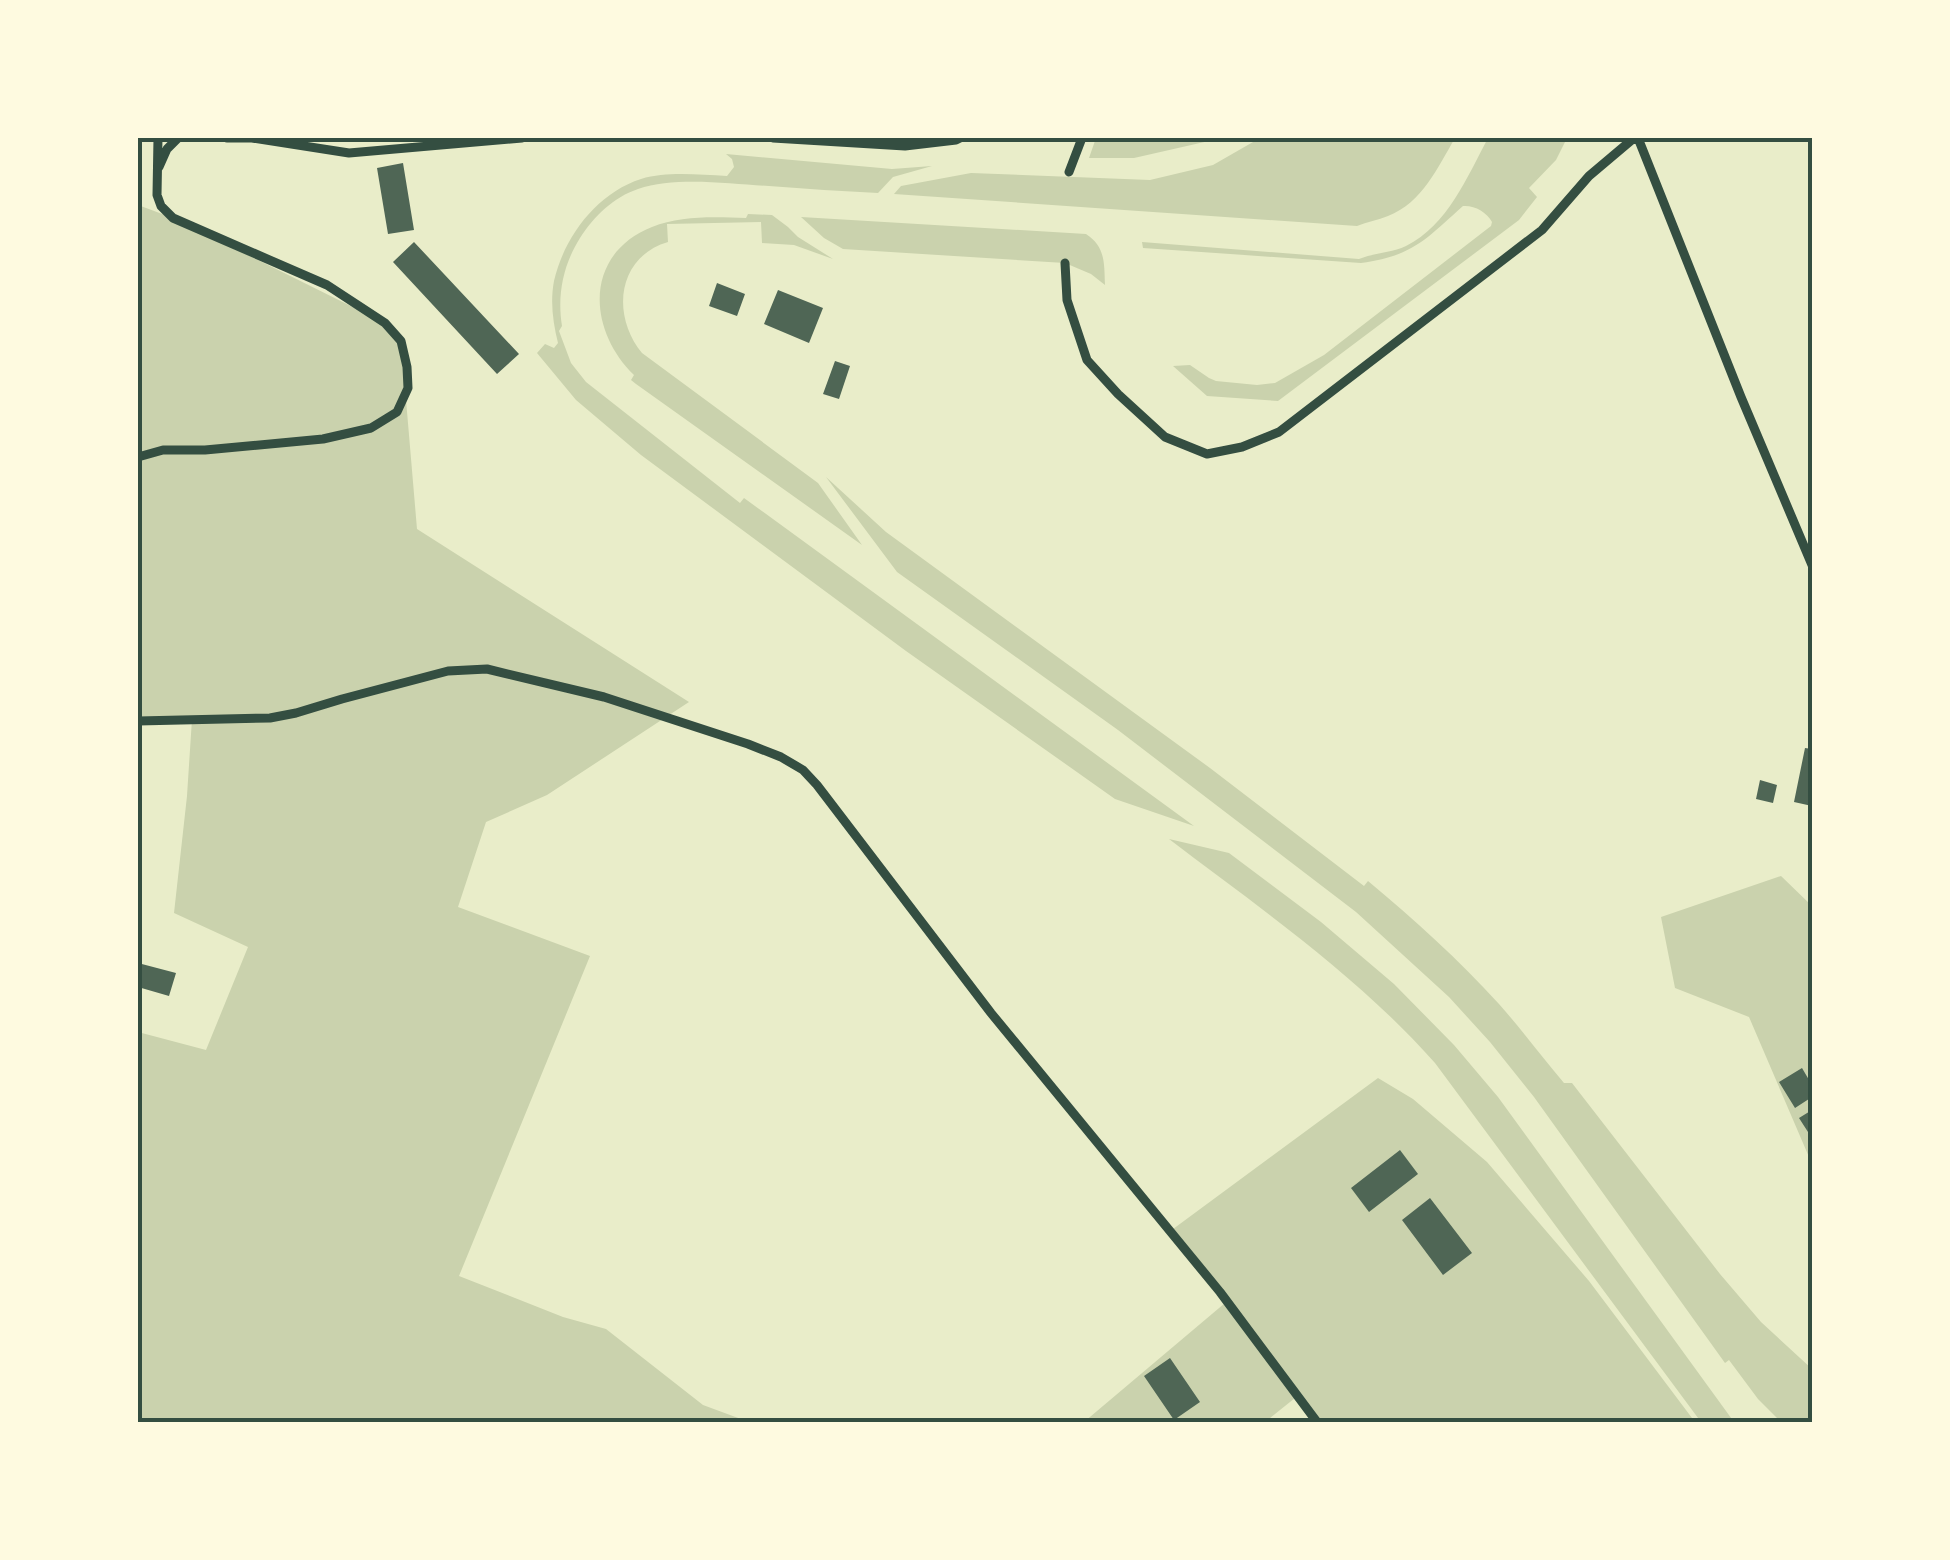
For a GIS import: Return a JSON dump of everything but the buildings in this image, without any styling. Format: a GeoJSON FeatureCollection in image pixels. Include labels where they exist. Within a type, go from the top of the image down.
{"type":"FeatureCollection","features":[{"type":"Feature","properties":{"kind":"street"},"geometry":{"type":"LineString","coordinates":[[138,457],[163,450],[322,439],[372,428],[396,412],[408,388],[408,367],[401,341],[385,323],[327,285],[173,218],[161,206],[156,174],[158,138]]}},
{"type":"Feature","properties":{"kind":"street"},"geometry":{"type":"LineString","coordinates":[[156,174],[167,149],[178,138]]}},
{"type":"Feature","properties":{"kind":"street"},"geometry":{"type":"LineString","coordinates":[[226,138],[253,138],[349,153],[522,138]]}},
{"type":"Feature","properties":{"kind":"street"},"geometry":{"type":"LineString","coordinates":[[773,138],[906,146],[960,138]]}},
{"type":"Feature","properties":{"kind":"street"},"geometry":{"type":"LineString","coordinates":[[1068,172],[1082,138]]}},
{"type":"Feature","properties":{"kind":"street"},"geometry":{"type":"LineString","coordinates":[[1065,263],[1066,300],[1087,360],[1118,394],[1165,437],[1208,454],[1242,448],[1279,432],[1542,230],[1589,176],[1636,138],[1812,565]]}},
{"type":"Feature","properties":{"kind":"street"},"geometry":{"type":"LineString","coordinates":[[138,721],[270,718],[448,671],[487,669],[604,697],[748,744],[803,770],[992,1013],[1220,1292],[1317,1422]]}},
{"type":"Feature","properties":{"kind":"green space"},"geometry":{"type":"Polygon","coordinates":[[[1096,138],[1222,138],[1134,158],[1089,158],[1096,138]]]}},
{"type":"Feature","properties":{"kind":"green space"},"geometry":{"type":"Polygon","coordinates":[[[1260,138],[1455,138],[1428,183],[1410,202],[1388,216],[1357,226],[894,194],[901,186],[971,173],[1150,180],[1213,165],[1260,138]]]}},
{"type":"Feature","properties":{"kind":"green space"},"geometry":{"type":"Polygon","coordinates":[[[1488,138],[1567,138],[1556,160],[1529,188],[1537,197],[1519,220],[1278,401],[1207,396],[1173,366],[1190,365],[1216,381],[1275,383],[1324,355],[1492,222],[1480,210],[1463,206],[1406,251],[1361,263],[1143,248],[1142,242],[1359,259],[1394,250],[1421,237],[1445,213],[1488,138]]]}},
{"type":"Feature","properties":{"kind":"green space"},"geometry":{"type":"Polygon","coordinates":[[[726,154],[892,169],[932,166],[893,177],[878,193],[686,182],[653,185],[621,197],[586,230],[566,270],[559,331],[571,363],[586,382],[740,503],[744,498],[1194,826],[1115,799],[906,651],[641,455],[576,400],[537,353],[545,344],[554,348],[558,343],[552,297],[554,281],[574,233],[597,206],[641,179],[684,174],[727,176],[734,167],[726,154]]]}},
{"type":"Feature","properties":{"kind":"green space"},"geometry":{"type":"Polygon","coordinates":[[[138,205],[173,218],[385,323],[401,341],[417,529],[689,702],[547,795],[486,822],[458,907],[590,956],[459,1276],[563,1317],[606,1329],[703,1405],[749,1422],[138,1422],[138,1032],[206,1050],[248,947],[174,913],[192,719],[138,721],[138,205]]]}},
{"type":"Feature","properties":{"kind":"green space"},"geometry":{"type":"Polygon","coordinates":[[[748,214],[772,215],[833,259],[794,245],[762,243],[761,222],[667,224],[668,242],[638,260],[629,274],[623,305],[626,322],[642,353],[818,483],[862,545],[631,380],[634,375],[607,336],[601,315],[604,274],[614,255],[630,239],[675,220],[746,218],[748,214]]]}},
{"type":"Feature","properties":{"kind":"green space"},"geometry":{"type":"Polygon","coordinates":[[[801,217],[1086,234],[1101,250],[1105,285],[1065,263],[843,249],[801,217]]]}},
{"type":"Feature","properties":{"kind":"green space"},"geometry":{"type":"Polygon","coordinates":[[[826,477],[886,532],[1210,768],[1364,886],[1368,881],[1420,925],[1499,1004],[1564,1083],[1572,1083],[1720,1274],[1761,1322],[1812,1369],[1812,1422],[1781,1422],[1729,1360],[1725,1363],[1534,1097],[1449,997],[1356,912],[1118,730],[897,572],[826,477]]]}},
{"type":"Feature","properties":{"kind":"green space"},"geometry":{"type":"Polygon","coordinates":[[[1169,839],[1229,853],[1321,922],[1394,984],[1454,1045],[1498,1097],[1734,1422],[1701,1422],[1435,1063],[1405,1031],[1308,945],[1169,839]]]}},
{"type":"Feature","properties":{"kind":"green space"},"geometry":{"type":"Polygon","coordinates":[[[1781,876],[1812,906],[1812,1164],[1749,1017],[1675,988],[1661,917],[1781,876]]]}},
{"type":"Feature","properties":{"kind":"green space"},"geometry":{"type":"Polygon","coordinates":[[[1378,1078],[1413,1099],[1487,1162],[1589,1281],[1695,1422],[1313,1422],[1295,1398],[1265,1422],[1084,1422],[1225,1303],[1169,1232],[1378,1078]]]}}]}
